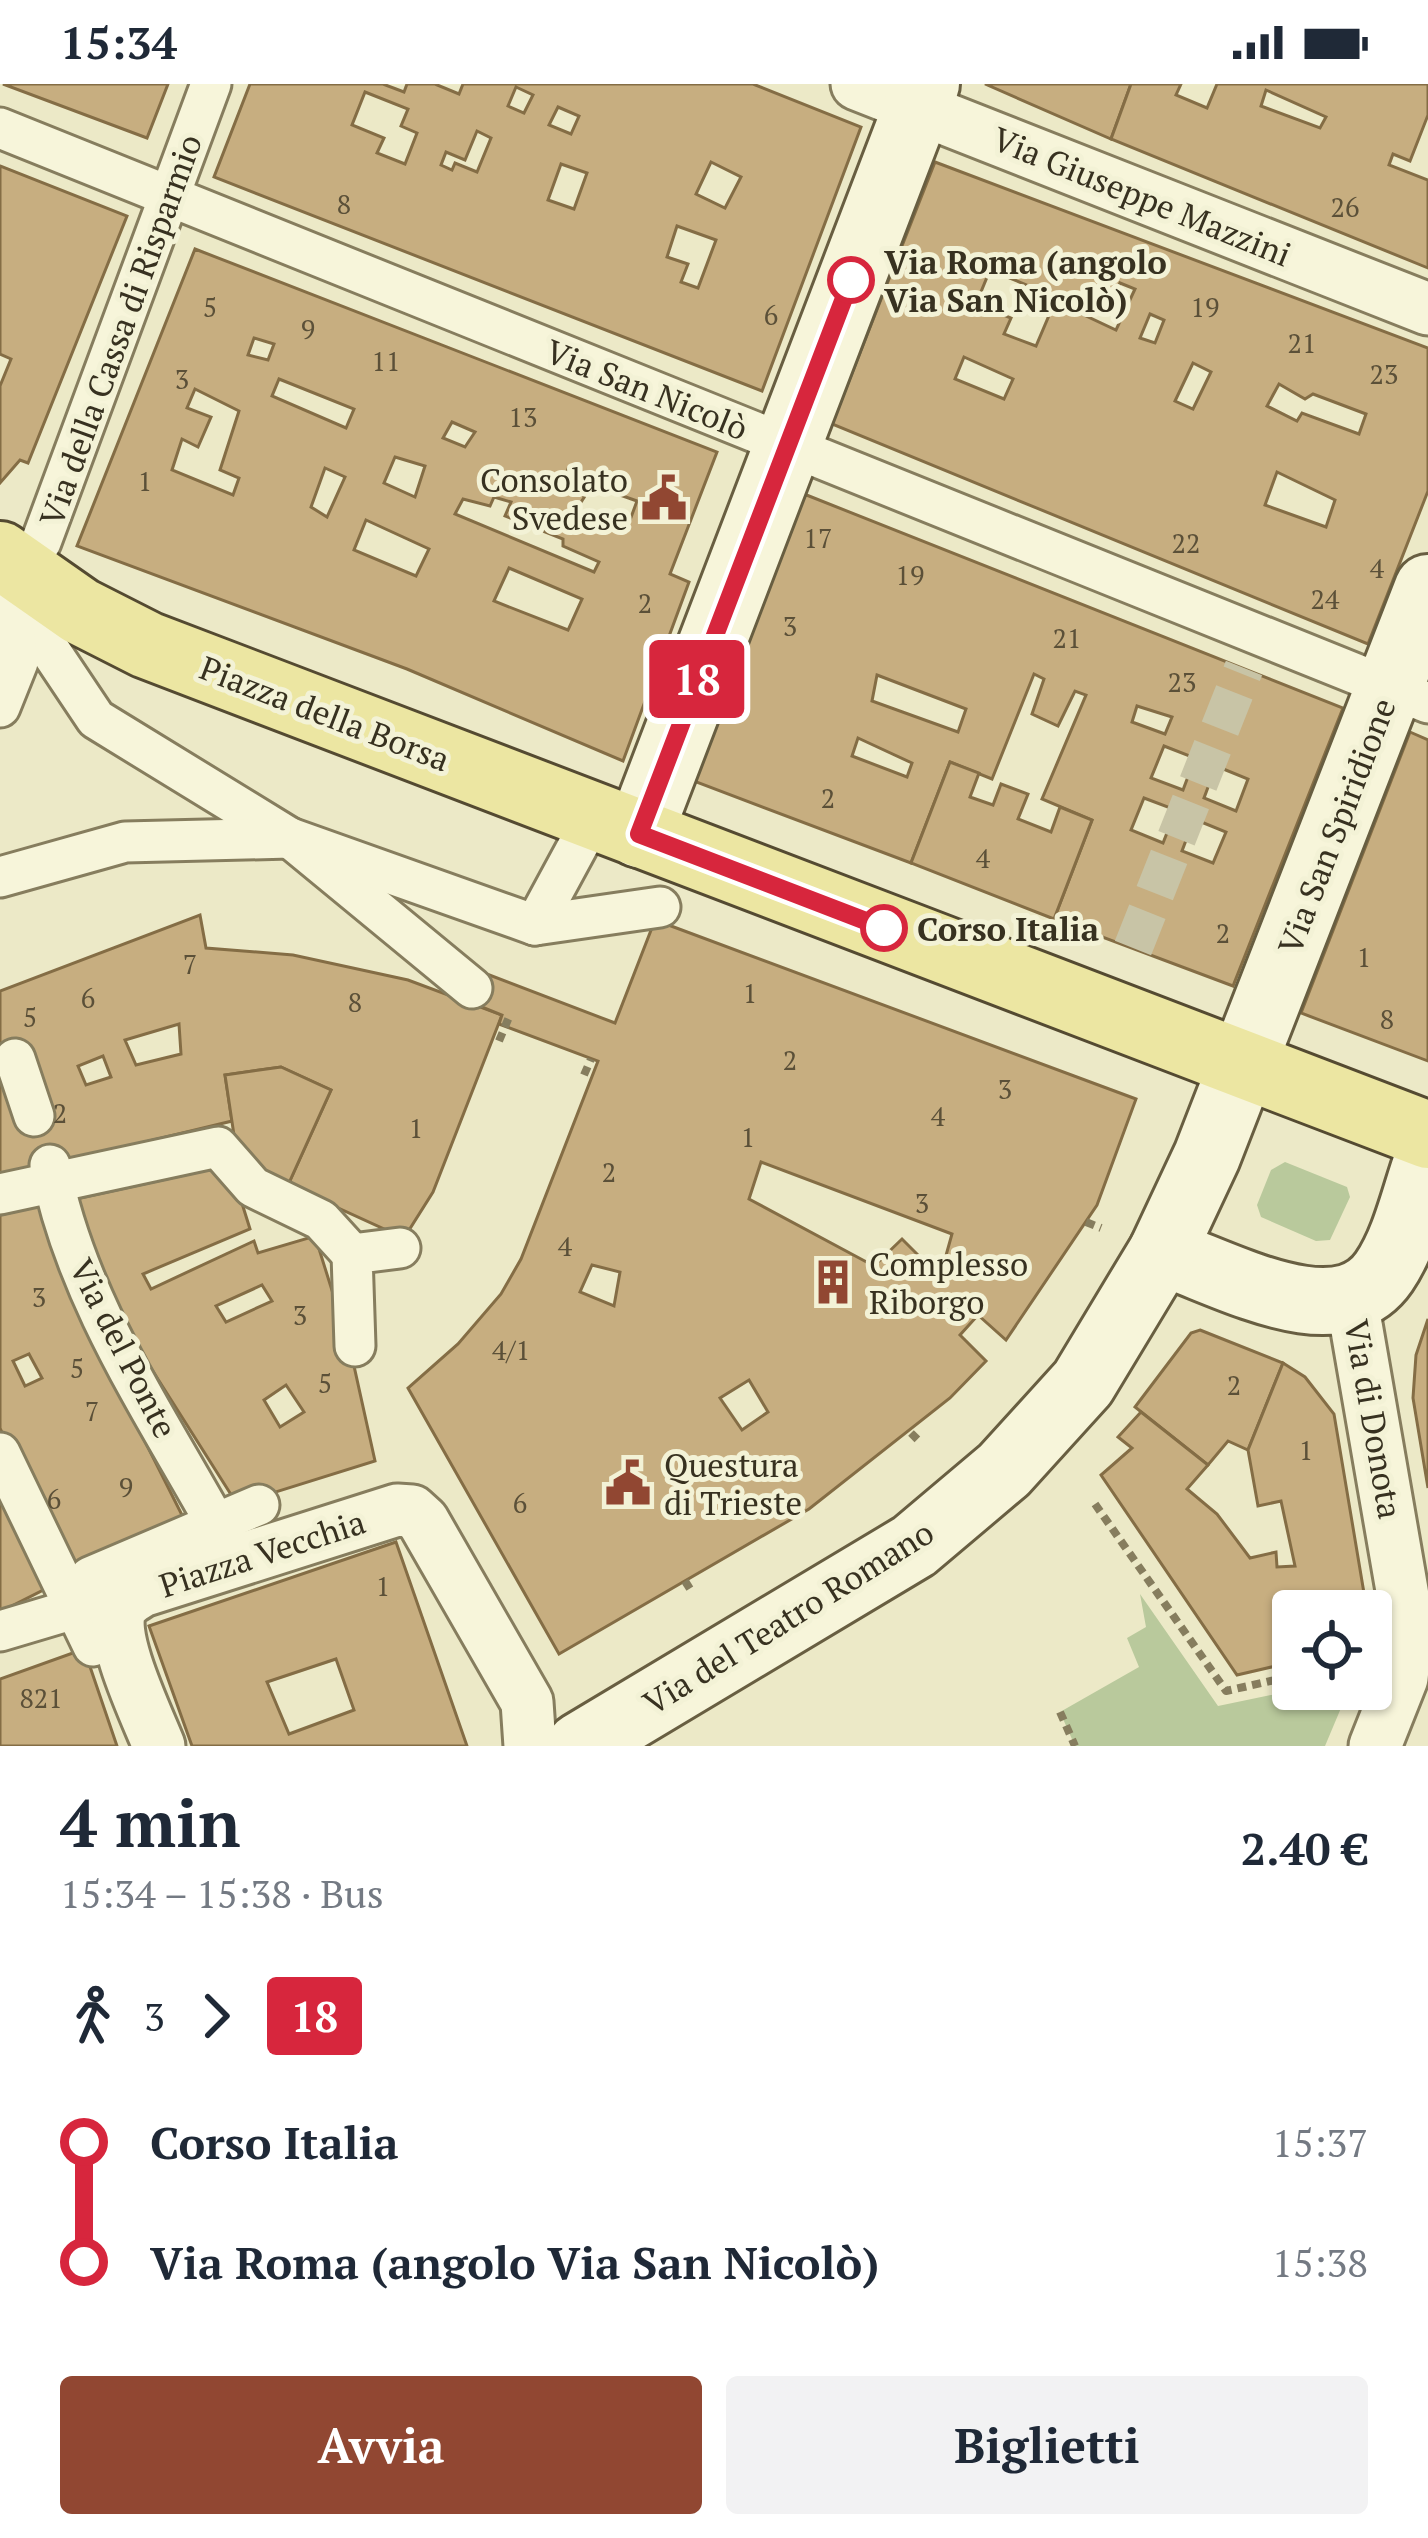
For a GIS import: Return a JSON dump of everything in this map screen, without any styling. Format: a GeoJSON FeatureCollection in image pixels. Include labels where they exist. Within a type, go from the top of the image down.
{"type":"FeatureCollection","features":[{"type":"Feature","properties":{"kind":"main road"},"geometry":{"type":"LineString","coordinates":[[922,96],[788,446],[610,837],[1244,1064],[1428,1135]]}},
{"type":"Feature","properties":{"kind":"main road","name":"Piazza della Borsa"},"geometry":{"type":"LineString","coordinates":[[8,580],[147,645],[610,837]]}},
{"type":"Feature","properties":{"kind":"main road","name":"Via San Spiridione"},"geometry":{"type":"LineString","coordinates":[[1162,1252],[1409,695],[1428,588]]}},
{"type":"Feature","properties":{"kind":"main road"},"geometry":{"type":"LineString","coordinates":[[1162,1252],[1295,1298],[1326,1305],[1352,1300],[1385,1270],[1428,1159]]}},
{"type":"Feature","properties":{"kind":"main road","name":"Via del Teatro Romano"},"geometry":{"type":"LineString","coordinates":[[580,1746],[914,1546],[986,1486],[1083,1383],[1162,1252]]}},
{"type":"Feature","properties":{"kind":"street","name":"Via della Cassa di Risparmio"},"geometry":{"type":"LineString","coordinates":[[8,580],[41,542],[211,84]]}},
{"type":"Feature","properties":{"kind":"street","name":"Via Giuseppe Mazzini"},"geometry":{"type":"LineString","coordinates":[[856,84],[922,96],[1428,309]]}},
{"type":"Feature","properties":{"kind":"street","name":"Via San Nicolò"},"geometry":{"type":"LineString","coordinates":[[0,128],[1409,695]]}},
{"type":"Feature","properties":{"kind":"street"},"geometry":{"type":"LineString","coordinates":[[0,707],[18,662],[8,580]]}},
{"type":"Feature","properties":{"kind":"street"},"geometry":{"type":"LineString","coordinates":[[8,580],[96,719],[290,838],[472,988]]}},
{"type":"Feature","properties":{"kind":"street"},"geometry":{"type":"LineString","coordinates":[[535,926],[610,837]]}},
{"type":"Feature","properties":{"kind":"street"},"geometry":{"type":"LineString","coordinates":[[0,877],[125,842],[290,838],[535,926],[660,907]]}},
{"type":"Feature","properties":{"kind":"street"},"geometry":{"type":"LineString","coordinates":[[15,1059],[34,1116]]}},
{"type":"Feature","properties":{"kind":"street"},"geometry":{"type":"LineString","coordinates":[[0,1194],[52,1174],[218,1148],[253,1187],[320,1220],[352,1254],[355,1346]]}},
{"type":"Feature","properties":{"kind":"street","name":"Via del Ponte"},"geometry":{"type":"LineString","coordinates":[[52,1174],[92,1300],[216,1524]]}},
{"type":"Feature","properties":{"kind":"street"},"geometry":{"type":"LineString","coordinates":[[352,1254],[400,1248]]}},
{"type":"Feature","properties":{"kind":"street","name":"Via di Donota"},"geometry":{"type":"LineString","coordinates":[[1352,1300],[1417,1666],[1375,1746]]}},
{"type":"Feature","properties":{"kind":"street"},"geometry":{"type":"LineString","coordinates":[[0,1454],[96,1622],[118,1637],[159,1746]]}},
{"type":"Feature","properties":{"kind":"street","name":"Piazza Vecchia"},"geometry":{"type":"LineString","coordinates":[[96,1622],[91,1577],[259,1505]]}},
{"type":"Feature","properties":{"kind":"street","name":"Piazza Vecchia"},"geometry":{"type":"LineString","coordinates":[[0,1631],[96,1622],[142,1591],[397,1510],[412,1511],[430,1532],[527,1702],[530,1746]]}},
{"type":"Feature","properties":{"kind":"path"},"geometry":{"type":"LineString","coordinates":[[500,1041],[505,1026]]}},
{"type":"Feature","properties":{"kind":"path"},"geometry":{"type":"LineString","coordinates":[[584,1075],[591,1059]]}},
{"type":"Feature","properties":{"kind":"path"},"geometry":{"type":"LineString","coordinates":[[1086,1222],[1101,1228]]}},
{"type":"Feature","properties":{"kind":"path"},"geometry":{"type":"LineString","coordinates":[[911,1433],[921,1443]]}},
{"type":"Feature","properties":{"kind":"path"},"geometry":{"type":"LineString","coordinates":[[1095,1504],[1226,1691],[1272,1681]]}},
{"type":"Feature","properties":{"kind":"path"},"geometry":{"type":"LineString","coordinates":[[685,1581],[692,1592]]}},
{"type":"Feature","properties":{"kind":"path"},"geometry":{"type":"LineString","coordinates":[[1060,1712],[1075,1746]]}},
{"type":"Feature","properties":{"kind":"green space"},"geometry":{"type":"Polygon","coordinates":[[[1285,1162],[1347,1187],[1350,1197],[1330,1240],[1316,1241],[1261,1217],[1257,1205],[1271,1170],[1285,1162]]]}},
{"type":"Feature","properties":{"kind":"green space"},"geometry":{"type":"Polygon","coordinates":[[[1140,1594],[1218,1706],[1272,1695],[1272,1710],[1340,1710],[1325,1746],[1075,1746],[1060,1712],[1139,1667],[1127,1638],[1146,1627],[1140,1594]]]}},
{"type":"Feature","properties":{"kind":"building"},"geometry":{"type":"Polygon","coordinates":[[[3,84],[168,84],[147,138],[3,84]]]}},
{"type":"Feature","properties":{"kind":"building"},"geometry":{"type":"Polygon","coordinates":[[[250,84],[383,84],[404,92],[407,84],[435,84],[459,94],[463,84],[753,84],[861,127],[762,391],[214,177],[250,84]],[[516,87],[508,106],[524,113],[533,95],[516,87]],[[365,92],[352,125],[384,138],[377,153],[405,164],[417,133],[401,126],[408,109],[365,92]],[[558,107],[549,125],[571,134],[579,116],[558,107]],[[477,131],[465,160],[446,152],[441,165],[452,170],[455,163],[477,172],[491,138],[477,131]],[[711,162],[696,194],[725,208],[741,177],[711,162]],[[561,164],[548,200],[574,209],[587,173],[561,164]],[[677,226],[667,257],[688,264],[681,282],[698,288],[716,240],[677,226]]]}},
{"type":"Feature","properties":{"kind":"building"},"geometry":{"type":"Polygon","coordinates":[[[985,84],[1131,84],[1111,139],[985,84]]]}},
{"type":"Feature","properties":{"kind":"building"},"geometry":{"type":"Polygon","coordinates":[[[1131,84],[1181,84],[1176,95],[1207,108],[1217,84],[1428,84],[1428,115],[1410,161],[1393,154],[1389,165],[1428,180],[1428,268],[1111,139],[1131,84]],[[1266,90],[1261,106],[1320,128],[1326,117],[1266,90]]]}},
{"type":"Feature","properties":{"kind":"building"},"geometry":{"type":"Polygon","coordinates":[[[935,162],[1428,348],[1428,491],[1368,644],[832,424],[935,162]],[[990,270],[976,304],[1011,318],[1004,334],[1036,346],[1050,313],[1022,302],[1029,286],[990,270]],[[1120,283],[1108,308],[1089,300],[1082,314],[1116,330],[1135,289],[1120,283]],[[1150,314],[1140,338],[1155,343],[1164,320],[1150,314]],[[964,357],[955,379],[1004,399],[1013,379],[964,357]],[[1193,363],[1175,401],[1193,409],[1211,372],[1193,363]],[[1279,384],[1267,406],[1297,421],[1302,413],[1359,434],[1366,414],[1313,394],[1305,399],[1279,384]],[[1277,472],[1265,505],[1326,527],[1335,500],[1277,472]]]}},
{"type":"Feature","properties":{"kind":"building"},"geometry":{"type":"Polygon","coordinates":[[[0,166],[127,216],[28,463],[20,460],[0,483],[0,386],[11,359],[0,354],[0,166]]]}},
{"type":"Feature","properties":{"kind":"building"},"geometry":{"type":"Polygon","coordinates":[[[195,249],[717,452],[670,574],[689,582],[623,761],[407,669],[77,546],[195,249]],[[254,338],[248,355],[268,360],[274,344],[254,338]],[[279,379],[272,396],[346,428],[354,409],[279,379]],[[195,389],[187,408],[211,417],[198,447],[182,439],[172,470],[233,495],[239,478],[220,470],[239,411],[195,389]],[[452,422],[443,438],[465,447],[475,432],[452,422]],[[395,457],[384,483],[415,497],[425,466],[395,457]],[[325,468],[311,507],[327,517],[345,477],[325,468]],[[568,469],[561,487],[585,496],[576,510],[626,531],[637,501],[589,484],[591,477],[568,469]],[[494,497],[490,506],[463,499],[455,514],[594,572],[599,562],[563,546],[563,539],[505,516],[511,502],[494,497]],[[366,520],[354,550],[416,576],[429,549],[366,520]],[[509,568],[494,601],[568,630],[582,599],[509,568]]]}},
{"type":"Feature","properties":{"kind":"building"},"geometry":{"type":"Polygon","coordinates":[[[804,494],[1343,708],[1233,986],[1054,919],[1092,820],[1042,799],[1086,695],[1075,691],[1058,726],[1032,714],[1044,679],[1034,674],[992,779],[950,762],[911,863],[691,780],[804,494]],[[877,675],[872,701],[958,732],[966,709],[877,675]],[[1137,706],[1132,722],[1165,734],[1172,717],[1137,706]],[[858,738],[852,756],[907,777],[912,763],[858,738]],[[1164,746],[1151,778],[1183,790],[1195,758],[1164,746]],[[1216,766],[1204,798],[1236,811],[1248,779],[1216,766]],[[1144,798],[1131,830],[1163,843],[1176,810],[1144,798]],[[1194,819],[1182,851],[1213,863],[1226,832],[1194,819]]]}},
{"type":"Feature","properties":{"kind":"building"},"geometry":{"type":"Polygon","coordinates":[[[1410,732],[1428,740],[1428,1061],[1301,1013],[1410,732]]]}},
{"type":"Feature","properties":{"kind":"building"},"geometry":{"type":"Polygon","coordinates":[[[950,762],[979,773],[970,797],[993,805],[1001,784],[1028,794],[1018,819],[1051,832],[1060,807],[1092,820],[1054,919],[911,863],[950,762]]]}},
{"type":"Feature","properties":{"kind":"building"},"geometry":{"type":"Polygon","coordinates":[[[200,915],[206,948],[293,955],[408,980],[502,1015],[433,1192],[404,1238],[288,1185],[331,1090],[281,1067],[225,1075],[232,1121],[0,1177],[0,991],[200,915]],[[179,1024],[125,1040],[136,1065],[181,1054],[179,1024]],[[103,1056],[78,1066],[86,1085],[111,1077],[103,1056]]]}},
{"type":"Feature","properties":{"kind":"building","name":"Complesso Riborgo"},"geometry":{"type":"Polygon","coordinates":[[[655,920],[1136,1099],[1097,1205],[1006,1340],[978,1315],[960,1335],[986,1361],[950,1398],[809,1509],[559,1654],[408,1388],[458,1344],[501,1294],[521,1259],[598,1061],[499,1024],[502,1015],[467,1001],[479,971],[615,1023],[655,920]],[[761,1162],[749,1199],[874,1266],[902,1239],[935,1272],[945,1259],[952,1234],[761,1162]],[[592,1265],[580,1292],[614,1306],[620,1272],[592,1265]],[[749,1380],[720,1398],[742,1430],[768,1412],[749,1380]]]}},
{"type":"Feature","properties":{"kind":"building"},"geometry":{"type":"Polygon","coordinates":[[[281,1067],[331,1090],[288,1185],[238,1162],[225,1075],[281,1067]]]}},
{"type":"Feature","properties":{"kind":"building"},"geometry":{"type":"Polygon","coordinates":[[[230,1165],[250,1229],[143,1274],[151,1289],[254,1241],[258,1253],[315,1236],[350,1348],[375,1461],[237,1504],[104,1294],[71,1200],[230,1165]],[[262,1285],[216,1306],[226,1322],[272,1301],[262,1285]],[[286,1385],[264,1400],[280,1427],[304,1412],[286,1385]]]}},
{"type":"Feature","properties":{"kind":"building"},"geometry":{"type":"Polygon","coordinates":[[[43,1205],[97,1346],[186,1523],[67,1576],[0,1428],[0,1215],[43,1205]],[[29,1354],[13,1361],[25,1386],[42,1378],[29,1354]]]}},
{"type":"Feature","properties":{"kind":"building"},"geometry":{"type":"Polygon","coordinates":[[[1428,1319],[1428,1488],[1413,1398],[1416,1355],[1428,1319]]]}},
{"type":"Feature","properties":{"kind":"building"},"geometry":{"type":"Polygon","coordinates":[[[1200,1330],[1283,1363],[1248,1450],[1228,1441],[1208,1465],[1135,1407],[1191,1333],[1200,1330]]]}},
{"type":"Feature","properties":{"kind":"building"},"geometry":{"type":"Polygon","coordinates":[[[1283,1363],[1305,1377],[1334,1414],[1363,1590],[1272,1590],[1272,1667],[1237,1675],[1101,1475],[1132,1448],[1118,1437],[1141,1412],[1208,1465],[1187,1489],[1217,1514],[1250,1558],[1276,1552],[1277,1567],[1295,1566],[1281,1501],[1258,1506],[1248,1450],[1283,1363]]]}},
{"type":"Feature","properties":{"kind":"building"},"geometry":{"type":"Polygon","coordinates":[[[0,1478],[53,1585],[0,1612],[0,1478]]]}},
{"type":"Feature","properties":{"kind":"building"},"geometry":{"type":"Polygon","coordinates":[[[396,1542],[467,1746],[192,1746],[149,1626],[396,1542]],[[336,1659],[267,1682],[289,1734],[354,1710],[336,1659]]]}},
{"type":"Feature","properties":{"kind":"building"},"geometry":{"type":"Polygon","coordinates":[[[84,1649],[117,1746],[0,1746],[0,1679],[84,1649]]]}},
{"type":"Feature","properties":{"kind":"tunnel"},"geometry":{"type":"LineString","coordinates":[[1133,948],[1244,668]]}},
{"type":"Feature","properties":{"kind":"bus line","name":"18"},"geometry":{"type":"LineString","coordinates":[[851,280],[639,834],[884,928]]}},
{"type":"Feature","properties":{"kind":"place","name":"Via Roma (angolo Via San Nicolò)"},"geometry":{"type":"Point","coordinates":[851,280]}},
{"type":"Feature","properties":{"kind":"place","name":"Consolato Svedese"},"geometry":{"type":"Point","coordinates":[664,498]}},
{"type":"Feature","properties":{"kind":"place","name":"Corso Italia"},"geometry":{"type":"Point","coordinates":[884,928]}},
{"type":"Feature","properties":{"kind":"place","name":"Complesso Riborgo"},"geometry":{"type":"Point","coordinates":[833,1282]}},
{"type":"Feature","properties":{"kind":"place","name":"Questura di Trieste"},"geometry":{"type":"Point","coordinates":[628,1483]}}]}
